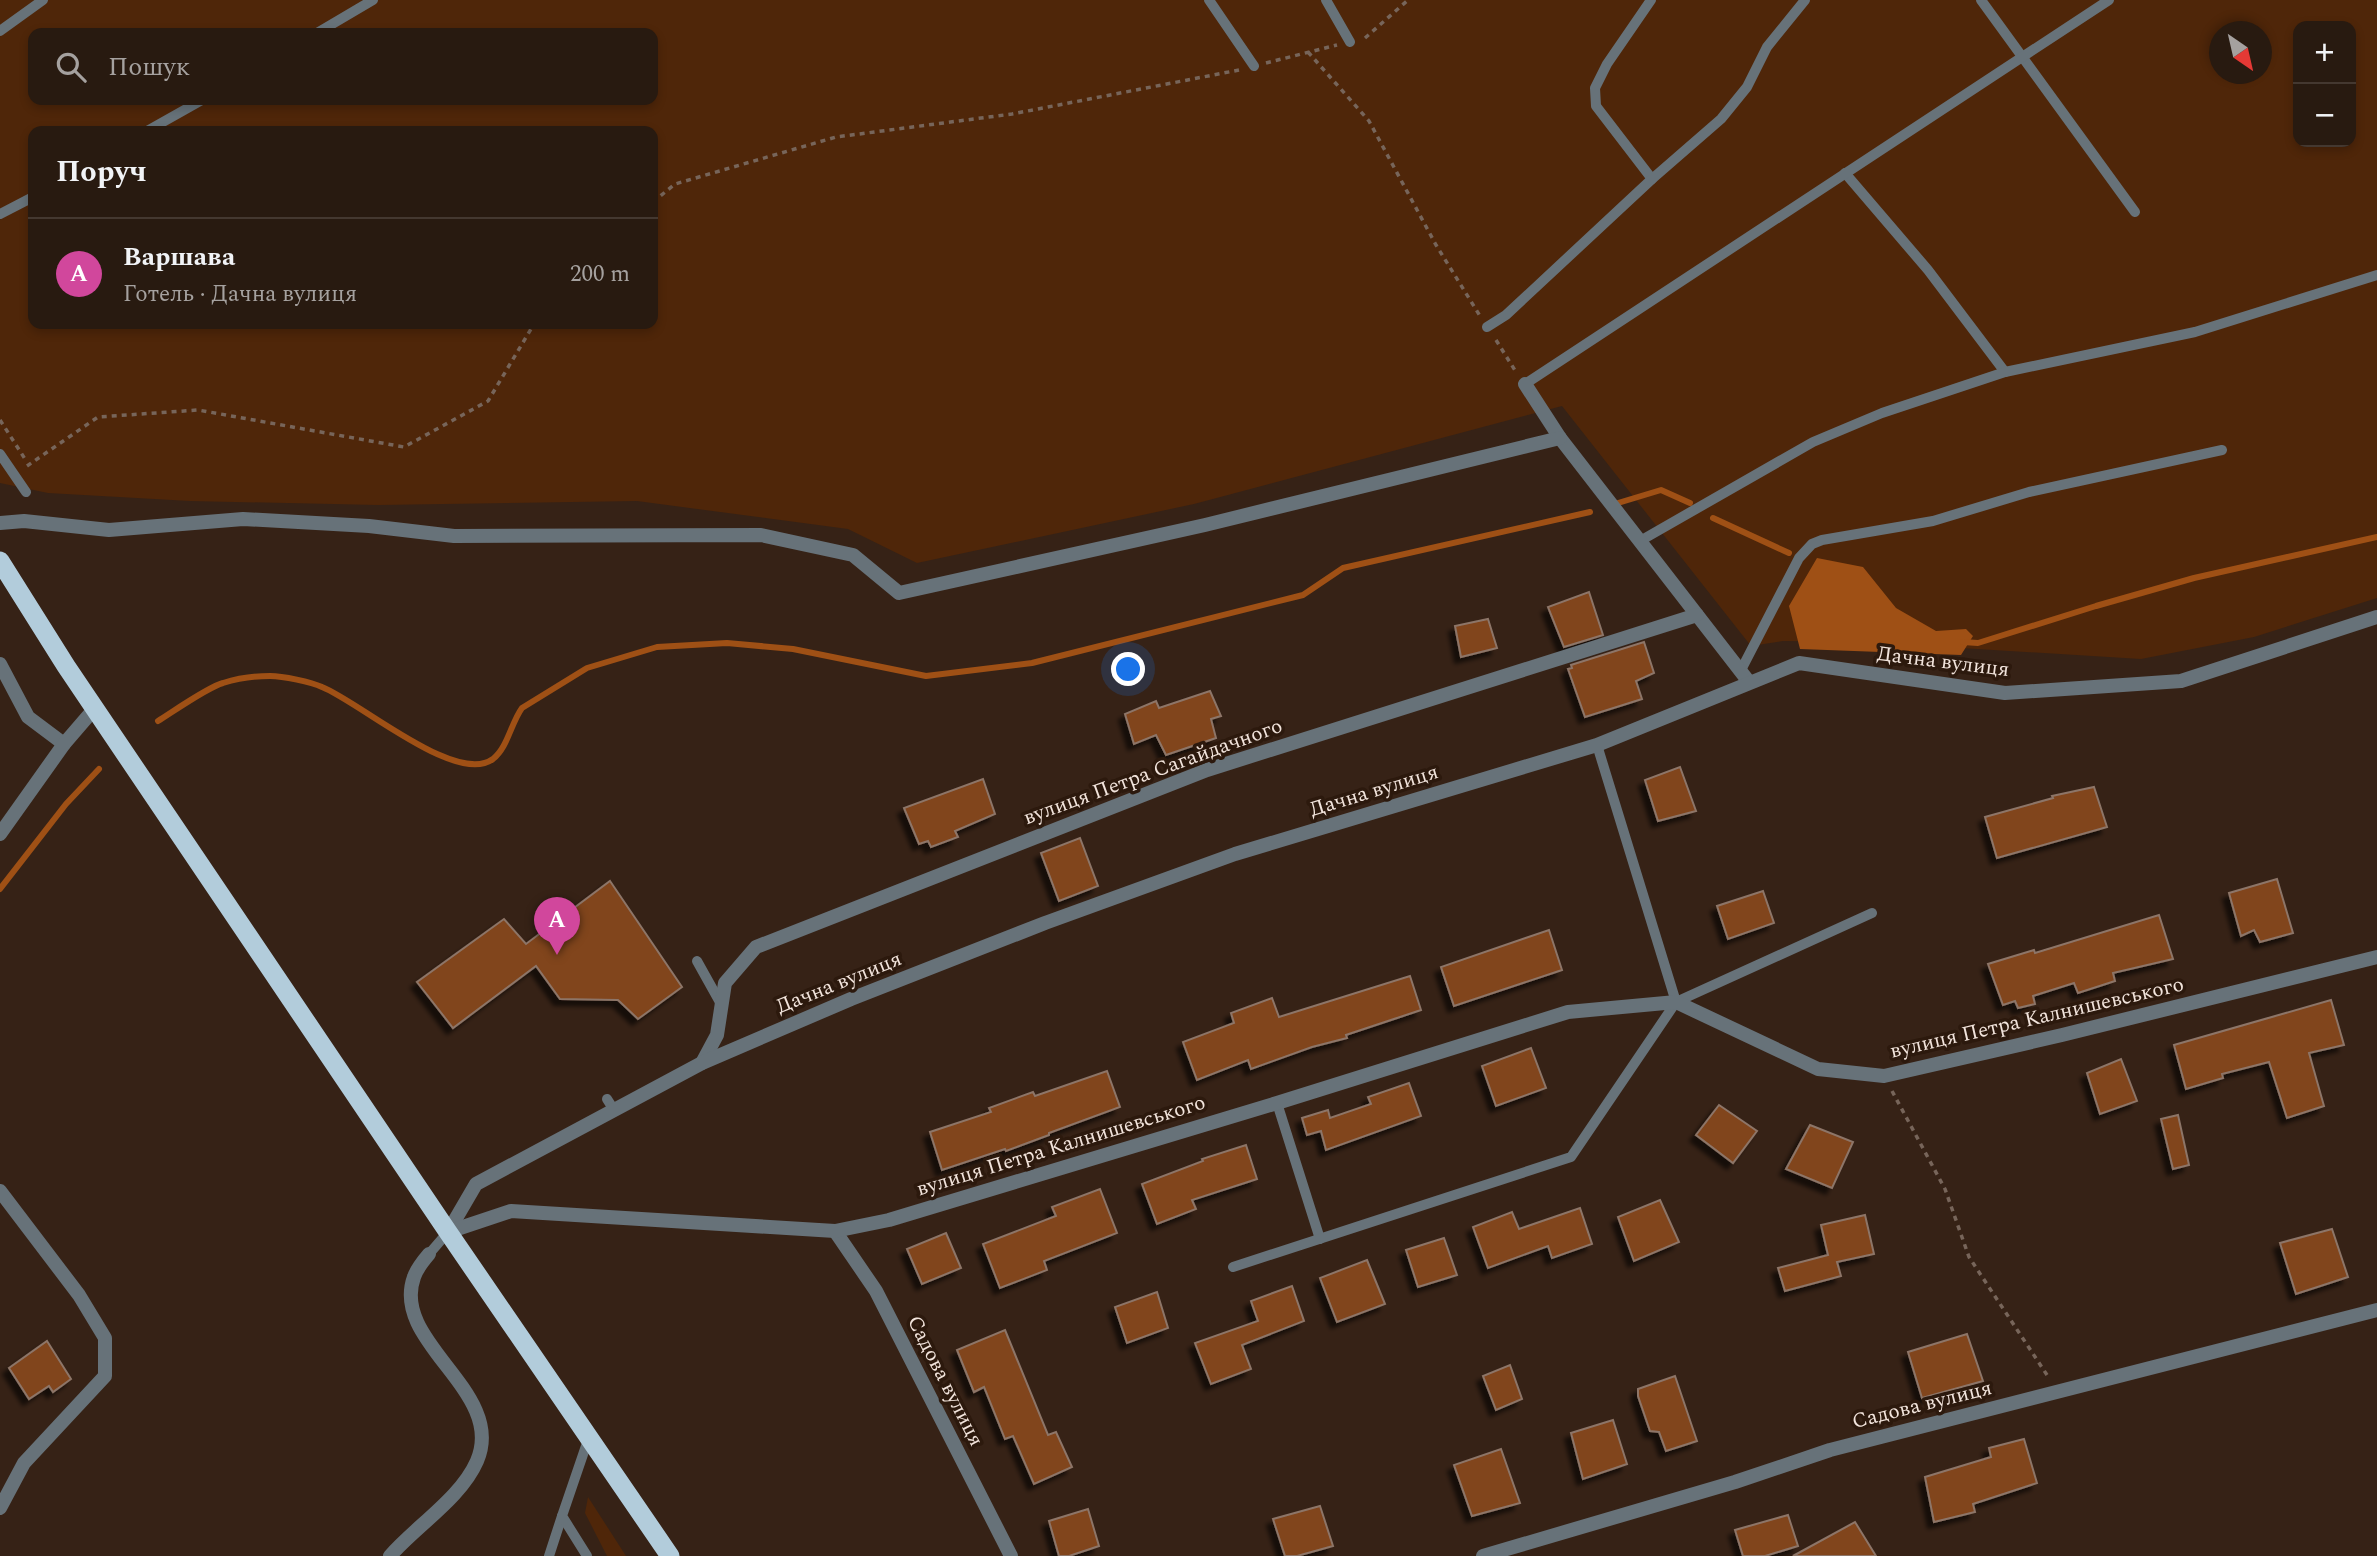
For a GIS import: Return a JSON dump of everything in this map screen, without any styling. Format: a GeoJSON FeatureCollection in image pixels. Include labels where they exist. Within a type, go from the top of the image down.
{"type":"FeatureCollection","features":[{"type":"Feature","properties":{"kind":"highway"},"geometry":{"type":"LineString","coordinates":[[0,561],[95,708],[670,1556]]}},
{"type":"Feature","properties":{"kind":"street"},"geometry":{"type":"LineString","coordinates":[[1525,384],[1560,438],[1744,677]]}},
{"type":"Feature","properties":{"kind":"street"},"geometry":{"type":"LineString","coordinates":[[0,523],[24,521],[109,530],[243,519],[369,526],[454,536],[761,535],[853,555],[899,593],[1205,525],[1560,438]]}},
{"type":"Feature","properties":{"kind":"street","name":"вулиця Петра Сагайдачного"},"geometry":{"type":"LineString","coordinates":[[702,1063],[716,1035],[725,983],[756,947],[1207,770],[1697,615]]}},
{"type":"Feature","properties":{"kind":"street","name":"Дачна вулиця"},"geometry":{"type":"LineString","coordinates":[[448,1232],[476,1184],[610,1105],[851,999],[1045,923],[1235,854],[1597,745],[1744,677],[1799,663],[2005,693],[2181,681],[2377,617]]}},
{"type":"Feature","properties":{"kind":"street"},"geometry":{"type":"LineString","coordinates":[[0,664],[29,717],[64,744]]}},
{"type":"Feature","properties":{"kind":"street"},"geometry":{"type":"LineString","coordinates":[[0,834],[64,744],[95,708]]}},
{"type":"Feature","properties":{"kind":"street","name":"вулиця Петра Калнишевського"},"geometry":{"type":"LineString","coordinates":[[448,1232],[511,1211],[835,1231],[889,1220],[1568,1012],[1676,1002],[1818,1069],[1884,1076],[2377,957]]}},
{"type":"Feature","properties":{"kind":"street"},"geometry":{"type":"LineString","coordinates":[[0,1191],[79,1295],[105,1338],[106,1358],[105,1376],[24,1463],[0,1508]]}},
{"type":"Feature","properties":{"kind":"street","name":"Садова вулиця"},"geometry":{"type":"LineString","coordinates":[[835,1231],[876,1291],[1011,1556]]}},
{"type":"Feature","properties":{"kind":"street"},"geometry":{"type":"LineString","coordinates":[[390,1556],[469,1475],[478,1459],[480,1445],[478,1418],[473,1403],[428,1339],[412,1308],[413,1278],[429,1254]]}},
{"type":"Feature","properties":{"kind":"street","name":"Садова вулиця"},"geometry":{"type":"LineString","coordinates":[[1483,1556],[1735,1482],[1830,1450],[2377,1310]]}},
{"type":"Feature","properties":{"kind":"lane"},"geometry":{"type":"LineString","coordinates":[[0,31],[43,0]]}},
{"type":"Feature","properties":{"kind":"lane"},"geometry":{"type":"LineString","coordinates":[[325,28],[373,0]]}},
{"type":"Feature","properties":{"kind":"lane"},"geometry":{"type":"LineString","coordinates":[[1209,0],[1254,66]]}},
{"type":"Feature","properties":{"kind":"lane"},"geometry":{"type":"LineString","coordinates":[[1326,0],[1350,42]]}},
{"type":"Feature","properties":{"kind":"lane"},"geometry":{"type":"LineString","coordinates":[[1651,0],[1600,74],[1594,93],[1599,111],[1653,179]]}},
{"type":"Feature","properties":{"kind":"lane"},"geometry":{"type":"LineString","coordinates":[[1487,327],[1506,315],[1721,119],[1747,87],[1767,47],[1805,0]]}},
{"type":"Feature","properties":{"kind":"lane"},"geometry":{"type":"LineString","coordinates":[[1981,0],[2135,212]]}},
{"type":"Feature","properties":{"kind":"lane"},"geometry":{"type":"LineString","coordinates":[[1525,384],[2109,0]]}},
{"type":"Feature","properties":{"kind":"lane"},"geometry":{"type":"LineString","coordinates":[[156,126],[193,105]]}},
{"type":"Feature","properties":{"kind":"lane"},"geometry":{"type":"LineString","coordinates":[[1844,173],[1928,270],[2005,372]]}},
{"type":"Feature","properties":{"kind":"lane"},"geometry":{"type":"LineString","coordinates":[[0,214],[28,200]]}},
{"type":"Feature","properties":{"kind":"lane"},"geometry":{"type":"LineString","coordinates":[[1640,541],[1813,442],[1882,412],[2005,372],[2195,332],[2377,275]]}},
{"type":"Feature","properties":{"kind":"lane"},"geometry":{"type":"LineString","coordinates":[[1744,677],[1799,558],[1812,544],[1934,521],[2029,492],[2222,450]]}},
{"type":"Feature","properties":{"kind":"lane"},"geometry":{"type":"LineString","coordinates":[[0,454],[26,492]]}},
{"type":"Feature","properties":{"kind":"lane"},"geometry":{"type":"LineString","coordinates":[[1597,745],[1676,1002]]}},
{"type":"Feature","properties":{"kind":"lane"},"geometry":{"type":"LineString","coordinates":[[1233,1267],[1571,1157],[1676,1002],[1872,913]]}},
{"type":"Feature","properties":{"kind":"lane"},"geometry":{"type":"LineString","coordinates":[[697,961],[721,1004]]}},
{"type":"Feature","properties":{"kind":"lane"},"geometry":{"type":"LineString","coordinates":[[1277,1103],[1320,1239]]}},
{"type":"Feature","properties":{"kind":"lane"},"geometry":{"type":"LineString","coordinates":[[429,1254],[448,1232]]}},
{"type":"Feature","properties":{"kind":"lane"},"geometry":{"type":"LineString","coordinates":[[549,1556],[590,1437]]}},
{"type":"Feature","properties":{"kind":"lane"},"geometry":{"type":"LineString","coordinates":[[562,1516],[587,1556]]}},
{"type":"Feature","properties":{"kind":"path"},"geometry":{"type":"LineString","coordinates":[[658,198],[675,184],[836,137],[1012,114],[1230,73],[1350,42],[1368,37],[1408,0]]}},
{"type":"Feature","properties":{"kind":"path"},"geometry":{"type":"LineString","coordinates":[[1308,52],[1369,121],[1436,245],[1525,384]]}},
{"type":"Feature","properties":{"kind":"path"},"geometry":{"type":"LineString","coordinates":[[28,464],[98,417],[198,410],[404,447],[488,401],[531,329]]}},
{"type":"Feature","properties":{"kind":"path"},"geometry":{"type":"LineString","coordinates":[[0,420],[28,464],[26,492]]}},
{"type":"Feature","properties":{"kind":"path"},"geometry":{"type":"LineString","coordinates":[[1884,1076],[1945,1189],[1969,1257],[2058,1392]]}},
{"type":"Feature","properties":{"kind":"shaded area"},"geometry":{"type":"Polygon","coordinates":[[[0,0],[2377,0],[2377,598],[2254,637],[2141,659],[1863,642],[1783,641],[1751,646],[1562,406],[1194,504],[917,563],[848,529],[637,501],[378,505],[190,501],[48,493],[0,483],[0,0]]]}},
{"type":"Feature","properties":{"kind":"shaded area"},"geometry":{"type":"Polygon","coordinates":[[[1817,558],[1863,567],[1896,608],[1936,631],[1966,629],[1973,636],[1961,655],[1800,649],[1789,606],[1817,558]]]}},
{"type":"Feature","properties":{"kind":"shaded area"},"geometry":{"type":"Polygon","coordinates":[[[588,1497],[626,1556],[607,1556],[585,1513],[588,1497]]]}},
{"type":"Feature","properties":{"kind":"building"},"geometry":{"type":"Polygon","coordinates":[[[1589,592],[1603,635],[1564,647],[1548,607],[1589,592]]]}},
{"type":"Feature","properties":{"kind":"building"},"geometry":{"type":"Polygon","coordinates":[[[1488,619],[1497,648],[1461,657],[1455,626],[1488,619]]]}},
{"type":"Feature","properties":{"kind":"building"},"geometry":{"type":"Polygon","coordinates":[[[1644,642],[1654,673],[1636,681],[1642,699],[1585,717],[1568,669],[1572,668],[1571,665],[1644,642]]]}},
{"type":"Feature","properties":{"kind":"building"},"geometry":{"type":"Polygon","coordinates":[[[1210,691],[1221,716],[1211,719],[1216,738],[1166,755],[1156,735],[1134,744],[1125,714],[1156,701],[1159,708],[1210,691]]]}},
{"type":"Feature","properties":{"kind":"building"},"geometry":{"type":"Polygon","coordinates":[[[1680,767],[1696,811],[1658,821],[1645,780],[1680,767]]]}},
{"type":"Feature","properties":{"kind":"building"},"geometry":{"type":"Polygon","coordinates":[[[983,779],[995,814],[955,831],[958,837],[931,847],[928,841],[919,844],[904,808],[983,779]]]}},
{"type":"Feature","properties":{"kind":"building"},"geometry":{"type":"Polygon","coordinates":[[[2094,787],[2107,827],[1997,858],[1985,817],[2053,798],[2052,796],[2094,787]]]}},
{"type":"Feature","properties":{"kind":"building"},"geometry":{"type":"Polygon","coordinates":[[[1080,838],[1098,886],[1059,901],[1041,853],[1080,838]]]}},
{"type":"Feature","properties":{"kind":"building"},"geometry":{"type":"Polygon","coordinates":[[[2277,879],[2293,933],[2260,942],[2254,930],[2241,936],[2229,893],[2277,879]]]}},
{"type":"Feature","properties":{"kind":"building"},"geometry":{"type":"Polygon","coordinates":[[[610,881],[682,987],[638,1019],[618,1000],[560,999],[536,966],[453,1028],[417,982],[504,919],[526,944],[610,881]]]}},
{"type":"Feature","properties":{"kind":"building"},"geometry":{"type":"Polygon","coordinates":[[[1763,891],[1774,923],[1728,939],[1717,906],[1763,891]]]}},
{"type":"Feature","properties":{"kind":"building"},"geometry":{"type":"Polygon","coordinates":[[[2159,915],[2173,959],[2113,973],[2115,981],[2078,993],[2074,983],[2033,996],[2035,1004],[2018,1008],[2015,1001],[2003,1005],[1988,964],[2034,950],[2035,953],[2159,915]]]}},
{"type":"Feature","properties":{"kind":"building"},"geometry":{"type":"Polygon","coordinates":[[[1549,930],[1562,970],[1454,1006],[1441,967],[1549,930]]]}},
{"type":"Feature","properties":{"kind":"building"},"geometry":{"type":"Polygon","coordinates":[[[1410,976],[1421,1010],[1346,1035],[1347,1038],[1312,1047],[1251,1069],[1248,1060],[1197,1080],[1183,1042],[1234,1023],[1231,1013],[1272,998],[1279,1017],[1410,976]]]}},
{"type":"Feature","properties":{"kind":"building"},"geometry":{"type":"Polygon","coordinates":[[[2331,1000],[2344,1045],[2309,1053],[2324,1106],[2287,1118],[2269,1062],[2222,1074],[2223,1078],[2186,1089],[2174,1045],[2331,1000]]]}},
{"type":"Feature","properties":{"kind":"building"},"geometry":{"type":"Polygon","coordinates":[[[1531,1048],[1546,1088],[1496,1106],[1482,1066],[1531,1048]]]}},
{"type":"Feature","properties":{"kind":"building"},"geometry":{"type":"Polygon","coordinates":[[[2121,1059],[2137,1101],[2100,1114],[2087,1073],[2121,1059]]]}},
{"type":"Feature","properties":{"kind":"building"},"geometry":{"type":"Polygon","coordinates":[[[1107,1071],[1120,1107],[1006,1151],[1005,1149],[942,1170],[930,1132],[991,1112],[989,1108],[1033,1092],[1035,1096],[1107,1071]]]}},
{"type":"Feature","properties":{"kind":"building"},"geometry":{"type":"Polygon","coordinates":[[[1409,1083],[1421,1116],[1326,1150],[1321,1131],[1307,1135],[1302,1118],[1328,1110],[1330,1118],[1371,1104],[1368,1097],[1409,1083]]]}},
{"type":"Feature","properties":{"kind":"building"},"geometry":{"type":"Polygon","coordinates":[[[1719,1105],[1757,1131],[1733,1163],[1696,1135],[1719,1105]]]}},
{"type":"Feature","properties":{"kind":"building"},"geometry":{"type":"Polygon","coordinates":[[[2178,1115],[2189,1165],[2173,1169],[2161,1119],[2178,1115]]]}},
{"type":"Feature","properties":{"kind":"building"},"geometry":{"type":"Polygon","coordinates":[[[1810,1125],[1853,1142],[1832,1188],[1786,1169],[1810,1125]]]}},
{"type":"Feature","properties":{"kind":"building"},"geometry":{"type":"Polygon","coordinates":[[[1246,1145],[1257,1179],[1192,1200],[1196,1209],[1157,1224],[1142,1184],[1203,1161],[1202,1159],[1246,1145]]]}},
{"type":"Feature","properties":{"kind":"building"},"geometry":{"type":"Polygon","coordinates":[[[1100,1189],[1117,1233],[1044,1261],[1047,1270],[1000,1288],[983,1244],[1056,1216],[1052,1207],[1100,1189]]]}},
{"type":"Feature","properties":{"kind":"building"},"geometry":{"type":"Polygon","coordinates":[[[1660,1200],[1679,1242],[1634,1261],[1618,1217],[1660,1200]]]}},
{"type":"Feature","properties":{"kind":"building"},"geometry":{"type":"Polygon","coordinates":[[[1580,1208],[1592,1244],[1552,1258],[1548,1246],[1488,1268],[1473,1227],[1512,1212],[1519,1229],[1580,1208]]]}},
{"type":"Feature","properties":{"kind":"building"},"geometry":{"type":"Polygon","coordinates":[[[1865,1215],[1874,1254],[1837,1262],[1841,1276],[1785,1291],[1778,1268],[1828,1255],[1821,1225],[1865,1215]]]}},
{"type":"Feature","properties":{"kind":"building"},"geometry":{"type":"Polygon","coordinates":[[[2332,1229],[2348,1277],[2296,1294],[2280,1243],[2332,1229]]]}},
{"type":"Feature","properties":{"kind":"building"},"geometry":{"type":"Polygon","coordinates":[[[946,1233],[961,1268],[922,1284],[907,1249],[946,1233]]]}},
{"type":"Feature","properties":{"kind":"building"},"geometry":{"type":"Polygon","coordinates":[[[1444,1238],[1457,1275],[1418,1287],[1406,1250],[1444,1238]]]}},
{"type":"Feature","properties":{"kind":"building"},"geometry":{"type":"Polygon","coordinates":[[[1367,1260],[1385,1304],[1337,1322],[1320,1278],[1367,1260]]]}},
{"type":"Feature","properties":{"kind":"building"},"geometry":{"type":"Polygon","coordinates":[[[1292,1286],[1304,1321],[1242,1345],[1251,1369],[1211,1384],[1195,1343],[1258,1321],[1251,1301],[1292,1286]]]}},
{"type":"Feature","properties":{"kind":"building"},"geometry":{"type":"Polygon","coordinates":[[[1157,1292],[1168,1328],[1127,1343],[1115,1307],[1157,1292]]]}},
{"type":"Feature","properties":{"kind":"building"},"geometry":{"type":"Polygon","coordinates":[[[1005,1330],[1048,1435],[1056,1432],[1072,1467],[1034,1484],[1013,1436],[1005,1439],[984,1387],[974,1392],[957,1350],[1005,1330]]]}},
{"type":"Feature","properties":{"kind":"building"},"geometry":{"type":"Polygon","coordinates":[[[1967,1334],[1983,1381],[1922,1398],[1908,1352],[1967,1334]]]}},
{"type":"Feature","properties":{"kind":"building"},"geometry":{"type":"Polygon","coordinates":[[[47,1341],[71,1379],[53,1392],[49,1386],[29,1399],[9,1368],[47,1341]]]}},
{"type":"Feature","properties":{"kind":"building"},"geometry":{"type":"Polygon","coordinates":[[[1510,1365],[1522,1399],[1496,1410],[1483,1376],[1510,1365]]]}},
{"type":"Feature","properties":{"kind":"building"},"geometry":{"type":"Polygon","coordinates":[[[1675,1376],[1697,1441],[1666,1451],[1659,1432],[1650,1431],[1638,1389],[1675,1376]]]}},
{"type":"Feature","properties":{"kind":"building"},"geometry":{"type":"Polygon","coordinates":[[[1613,1420],[1627,1464],[1583,1479],[1571,1433],[1613,1420]]]}},
{"type":"Feature","properties":{"kind":"building"},"geometry":{"type":"Polygon","coordinates":[[[2024,1439],[2037,1483],[1973,1504],[1975,1512],[1934,1522],[1925,1477],[1991,1457],[1989,1448],[2024,1439]]]}},
{"type":"Feature","properties":{"kind":"building"},"geometry":{"type":"Polygon","coordinates":[[[1501,1449],[1520,1503],[1472,1516],[1454,1465],[1501,1449]]]}},
{"type":"Feature","properties":{"kind":"building"},"geometry":{"type":"Polygon","coordinates":[[[1320,1506],[1333,1546],[1297,1556],[1285,1556],[1273,1519],[1320,1506]]]}},
{"type":"Feature","properties":{"kind":"building"},"geometry":{"type":"Polygon","coordinates":[[[1088,1509],[1099,1546],[1069,1556],[1059,1556],[1049,1521],[1088,1509]]]}},
{"type":"Feature","properties":{"kind":"building"},"geometry":{"type":"Polygon","coordinates":[[[1788,1515],[1798,1546],[1765,1556],[1743,1556],[1735,1530],[1788,1515]]]}},
{"type":"Feature","properties":{"kind":"building"},"geometry":{"type":"Polygon","coordinates":[[[1855,1522],[1876,1556],[1793,1556],[1855,1522]]]}},
{"type":"Feature","properties":{"kind":"waterway"},"geometry":{"type":"LineString","coordinates":[[1618,503],[1661,490],[1690,503]]}},
{"type":"Feature","properties":{"kind":"waterway"},"geometry":{"type":"LineString","coordinates":[[158,721],[217,685],[240,679],[282,677],[322,687],[433,752],[456,761],[477,764],[493,759],[498,754],[522,708],[587,668],[657,647],[727,643],[793,649],[926,676],[1032,663],[1303,595],[1343,568],[1590,512]]}},
{"type":"Feature","properties":{"kind":"waterway"},"geometry":{"type":"LineString","coordinates":[[1713,518],[1789,553]]}},
{"type":"Feature","properties":{"kind":"waterway"},"geometry":{"type":"LineString","coordinates":[[1963,642],[1978,643],[2194,578],[2377,537]]}},
{"type":"Feature","properties":{"kind":"waterway"},"geometry":{"type":"LineString","coordinates":[[0,889],[66,804],[99,769]]}},
{"type":"Feature","properties":{"kind":"place","name":"Варшава"},"geometry":{"type":"Point","coordinates":[557,955]}}]}
